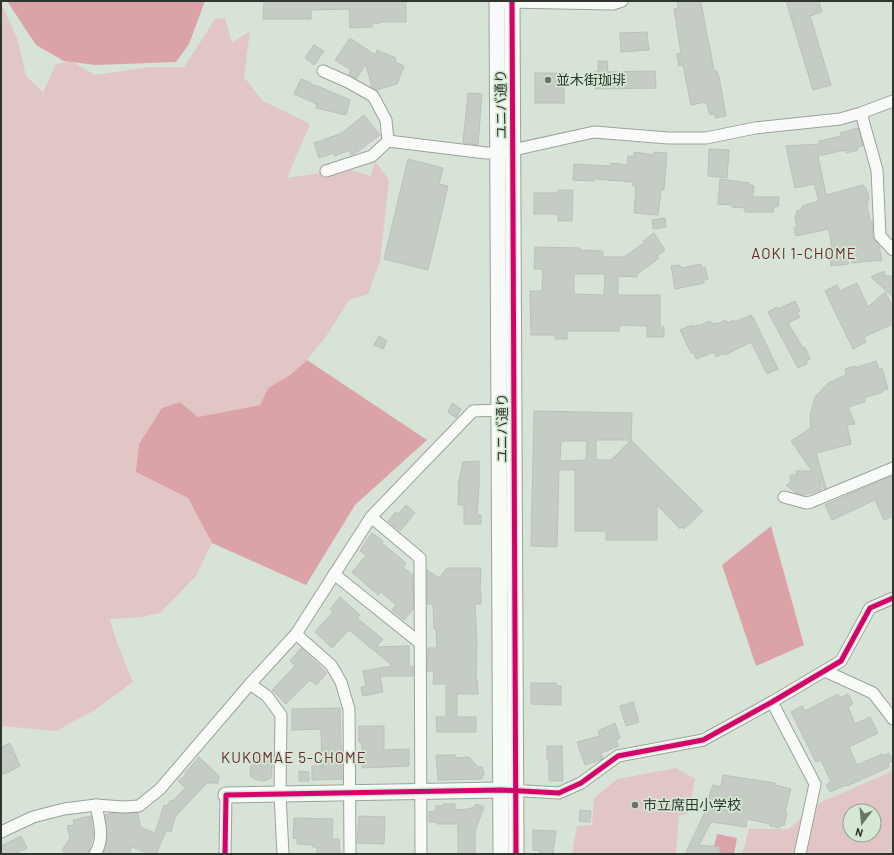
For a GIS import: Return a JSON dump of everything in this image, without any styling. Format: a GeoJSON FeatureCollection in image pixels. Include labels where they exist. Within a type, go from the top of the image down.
{"type":"FeatureCollection","features":[{"type":"Feature","properties":{"kind":"street"},"geometry":{"type":"LineString","coordinates":[[504,2],[613,4],[622,1]]}},
{"type":"Feature","properties":{"kind":"street","name":"ユニバ通り"},"geometry":{"type":"LineString","coordinates":[[501,854],[508,790],[506,151],[504,2]]}},
{"type":"Feature","properties":{"kind":"street"},"geometry":{"type":"LineString","coordinates":[[323,70],[373,96],[386,120],[388,141]]}},
{"type":"Feature","properties":{"kind":"street"},"geometry":{"type":"LineString","coordinates":[[388,141],[486,153],[506,151],[594,132],[668,138],[706,138],[754,128],[840,119],[893,101]]}},
{"type":"Feature","properties":{"kind":"street"},"geometry":{"type":"LineString","coordinates":[[861,113],[877,170],[880,236],[893,250]]}},
{"type":"Feature","properties":{"kind":"street"},"geometry":{"type":"LineString","coordinates":[[326,170],[372,156],[388,141]]}},
{"type":"Feature","properties":{"kind":"street"},"geometry":{"type":"LineString","coordinates":[[1,832],[33,817],[64,809],[96,805],[123,807],[139,806],[160,789],[250,684],[296,634],[371,517],[473,411],[506,410]]}},
{"type":"Feature","properties":{"kind":"street"},"geometry":{"type":"LineString","coordinates":[[784,497],[806,503],[810,502],[893,468]]}},
{"type":"Feature","properties":{"kind":"street"},"geometry":{"type":"LineString","coordinates":[[371,517],[420,558],[421,854]]}},
{"type":"Feature","properties":{"kind":"street"},"geometry":{"type":"LineString","coordinates":[[334,574],[420,643]]}},
{"type":"Feature","properties":{"kind":"street"},"geometry":{"type":"LineString","coordinates":[[225,854],[226,795],[508,790],[559,793],[581,783],[618,756],[703,740],[772,702],[841,661],[870,608],[893,598]]}},
{"type":"Feature","properties":{"kind":"street"},"geometry":{"type":"LineString","coordinates":[[296,634],[331,665],[341,682],[349,709],[350,854]]}},
{"type":"Feature","properties":{"kind":"street"},"geometry":{"type":"LineString","coordinates":[[825,671],[873,693],[893,719]]}},
{"type":"Feature","properties":{"kind":"street"},"geometry":{"type":"LineString","coordinates":[[250,684],[268,696],[281,715],[280,794],[283,854]]}},
{"type":"Feature","properties":{"kind":"street"},"geometry":{"type":"LineString","coordinates":[[772,702],[815,784],[800,854]]}},
{"type":"Feature","properties":{"kind":"street","name":"ユニバ通り"},"geometry":{"type":"LineString","coordinates":[[508,790],[516,854]]}},
{"type":"Feature","properties":{"kind":"street"},"geometry":{"type":"LineString","coordinates":[[95,854],[98,850],[102,833],[96,805]]}},
{"type":"Feature","properties":{"kind":"shaded area"},"geometry":{"type":"Polygon","coordinates":[[[7,1],[205,1],[189,44],[176,62],[95,65],[64,61],[36,45],[7,1]]]}},
{"type":"Feature","properties":{"kind":"shaded area"},"geometry":{"type":"Polygon","coordinates":[[[1,3],[17,38],[26,76],[43,92],[56,64],[71,61],[95,75],[150,67],[184,67],[215,19],[225,18],[232,43],[250,31],[244,77],[263,101],[310,124],[287,178],[347,169],[371,176],[375,161],[389,180],[380,261],[368,294],[349,300],[327,335],[307,360],[290,375],[268,388],[260,405],[198,417],[180,402],[136,472],[188,498],[212,543],[196,576],[160,613],[141,617],[110,619],[117,643],[133,682],[95,710],[56,731],[1,726],[1,3]]]}},
{"type":"Feature","properties":{"kind":"shaded area"},"geometry":{"type":"Polygon","coordinates":[[[307,360],[427,440],[355,505],[306,585],[212,543],[188,498],[136,472],[139,444],[162,408],[180,402],[198,417],[260,405],[268,388],[290,375],[307,360]]]}},
{"type":"Feature","properties":{"kind":"shaded area"},"geometry":{"type":"Polygon","coordinates":[[[771,526],[804,645],[756,666],[722,565],[771,526]]]}},
{"type":"Feature","properties":{"kind":"shaded area"},"geometry":{"type":"Polygon","coordinates":[[[676,768],[695,779],[688,814],[679,816],[676,854],[572,854],[577,826],[592,825],[594,798],[617,779],[676,768]]]}},
{"type":"Feature","properties":{"kind":"shaded area"},"geometry":{"type":"Polygon","coordinates":[[[893,771],[893,854],[742,854],[749,829],[789,829],[819,803],[893,771]]]}},
{"type":"Feature","properties":{"kind":"shaded area"},"geometry":{"type":"Polygon","coordinates":[[[717,834],[737,838],[734,854],[712,854],[717,834]]]}},
{"type":"Feature","properties":{"kind":"building"},"geometry":{"type":"Polygon","coordinates":[[[264,1],[406,1],[406,22],[380,22],[372,24],[372,27],[350,28],[349,9],[311,10],[311,19],[263,19],[264,1]]]}},
{"type":"Feature","properties":{"kind":"building"},"geometry":{"type":"Polygon","coordinates":[[[677,1],[701,1],[714,71],[717,71],[719,76],[726,116],[715,118],[715,114],[710,115],[706,102],[691,105],[683,65],[679,66],[677,54],[681,53],[674,9],[678,8],[677,1]]]}},
{"type":"Feature","properties":{"kind":"building"},"geometry":{"type":"Polygon","coordinates":[[[786,1],[819,1],[822,12],[810,16],[831,85],[813,90],[786,1]]]}},
{"type":"Feature","properties":{"kind":"building"},"geometry":{"type":"Polygon","coordinates":[[[647,32],[649,50],[621,52],[620,33],[647,32]]]}},
{"type":"Feature","properties":{"kind":"building"},"geometry":{"type":"Polygon","coordinates":[[[350,38],[375,55],[377,50],[396,58],[395,62],[404,66],[397,84],[376,90],[372,88],[366,64],[356,79],[349,75],[351,70],[335,60],[350,38]]]}},
{"type":"Feature","properties":{"kind":"building"},"geometry":{"type":"Polygon","coordinates":[[[314,45],[324,51],[314,65],[305,58],[314,45]]]}},
{"type":"Feature","properties":{"kind":"building"},"geometry":{"type":"Polygon","coordinates":[[[598,61],[607,61],[608,72],[655,71],[656,88],[595,89],[594,72],[598,72],[598,61]]]}},
{"type":"Feature","properties":{"kind":"building"},"geometry":{"type":"Polygon","coordinates":[[[535,73],[564,73],[564,103],[535,103],[535,73]]]}},
{"type":"Feature","properties":{"kind":"building"},"geometry":{"type":"Polygon","coordinates":[[[301,79],[350,100],[346,115],[316,108],[317,104],[294,94],[301,79]]]}},
{"type":"Feature","properties":{"kind":"building"},"geometry":{"type":"Polygon","coordinates":[[[468,93],[482,94],[478,145],[463,143],[468,93]]]}},
{"type":"Feature","properties":{"kind":"building"},"geometry":{"type":"Polygon","coordinates":[[[364,115],[380,135],[354,154],[351,155],[350,150],[335,156],[334,153],[319,158],[314,143],[342,133],[364,115]]]}},
{"type":"Feature","properties":{"kind":"building"},"geometry":{"type":"Polygon","coordinates":[[[858,128],[863,146],[858,147],[858,150],[846,153],[845,150],[818,156],[826,195],[863,185],[866,188],[869,197],[867,205],[870,221],[872,221],[873,237],[879,246],[882,260],[852,263],[852,261],[844,254],[849,264],[831,266],[829,249],[832,249],[829,229],[796,236],[794,228],[797,227],[795,218],[797,211],[803,209],[802,206],[819,201],[814,184],[795,188],[786,146],[820,144],[819,141],[841,136],[840,133],[858,128]]]}},
{"type":"Feature","properties":{"kind":"building"},"geometry":{"type":"Polygon","coordinates":[[[709,149],[729,150],[727,178],[708,176],[709,149]]]}},
{"type":"Feature","properties":{"kind":"building"},"geometry":{"type":"Polygon","coordinates":[[[634,152],[654,155],[654,152],[667,153],[664,190],[661,190],[658,215],[634,213],[636,187],[632,185],[633,182],[594,179],[594,181],[573,180],[574,164],[610,166],[611,163],[627,165],[628,156],[634,157],[634,152]]]}},
{"type":"Feature","properties":{"kind":"building"},"geometry":{"type":"Polygon","coordinates":[[[408,159],[443,168],[439,184],[448,186],[428,270],[384,259],[408,159]]]}},
{"type":"Feature","properties":{"kind":"building"},"geometry":{"type":"Polygon","coordinates":[[[720,179],[750,183],[750,185],[754,186],[753,197],[779,197],[778,207],[774,206],[773,212],[745,212],[745,208],[732,207],[733,205],[718,204],[720,179]]]}},
{"type":"Feature","properties":{"kind":"building"},"geometry":{"type":"Polygon","coordinates":[[[558,190],[573,190],[572,221],[558,221],[558,214],[534,214],[534,193],[558,193],[558,190]]]}},
{"type":"Feature","properties":{"kind":"building"},"geometry":{"type":"Polygon","coordinates":[[[665,218],[666,227],[653,229],[652,220],[665,218]]]}},
{"type":"Feature","properties":{"kind":"building"},"geometry":{"type":"Polygon","coordinates":[[[654,233],[665,250],[657,256],[659,258],[637,274],[637,277],[618,276],[618,295],[660,295],[660,326],[664,327],[664,337],[647,337],[647,326],[620,325],[619,331],[567,331],[567,339],[555,339],[555,335],[531,335],[530,291],[542,291],[543,269],[534,269],[535,247],[580,248],[580,250],[603,251],[603,257],[624,257],[644,243],[643,241],[654,233]],[[574,274],[574,294],[604,295],[605,274],[574,274]]]}},
{"type":"Feature","properties":{"kind":"building"},"geometry":{"type":"Polygon","coordinates":[[[701,264],[702,268],[705,267],[708,279],[704,280],[704,283],[675,289],[671,266],[680,265],[681,268],[701,264]]]}},
{"type":"Feature","properties":{"kind":"building"},"geometry":{"type":"Polygon","coordinates":[[[884,271],[885,276],[893,276],[893,297],[871,277],[884,271]]]}},
{"type":"Feature","properties":{"kind":"building"},"geometry":{"type":"Polygon","coordinates":[[[857,283],[868,307],[885,292],[893,307],[893,324],[864,337],[866,342],[853,349],[825,291],[837,285],[840,291],[857,283]]]}},
{"type":"Feature","properties":{"kind":"building"},"geometry":{"type":"Polygon","coordinates":[[[795,301],[800,311],[797,313],[800,317],[788,323],[803,348],[805,347],[810,359],[806,362],[807,364],[798,368],[768,312],[777,307],[778,309],[795,301]]]}},
{"type":"Feature","properties":{"kind":"building"},"geometry":{"type":"Polygon","coordinates":[[[751,315],[778,369],[767,374],[751,342],[725,355],[725,353],[716,357],[714,352],[696,359],[694,353],[691,353],[680,330],[692,325],[693,327],[698,326],[710,321],[712,324],[726,320],[727,323],[734,320],[735,322],[751,315]]]}},
{"type":"Feature","properties":{"kind":"building"},"geometry":{"type":"Polygon","coordinates":[[[379,336],[387,341],[383,349],[374,345],[379,336]]]}},
{"type":"Feature","properties":{"kind":"building"},"geometry":{"type":"Polygon","coordinates":[[[876,361],[879,369],[882,368],[888,389],[864,398],[865,402],[848,407],[855,424],[847,425],[851,444],[816,453],[826,488],[824,489],[819,480],[821,490],[804,495],[796,493],[786,485],[791,482],[790,475],[797,475],[796,471],[812,471],[791,441],[811,428],[810,416],[815,397],[828,383],[846,375],[845,369],[855,366],[855,368],[876,361]]]}},
{"type":"Feature","properties":{"kind":"building"},"geometry":{"type":"Polygon","coordinates":[[[452,403],[461,409],[456,418],[448,412],[452,403]]]}},
{"type":"Feature","properties":{"kind":"building"},"geometry":{"type":"Polygon","coordinates":[[[534,411],[632,413],[631,440],[703,511],[684,529],[682,527],[680,529],[657,505],[657,540],[606,540],[606,531],[575,531],[575,470],[559,470],[557,547],[531,546],[534,411]],[[596,440],[596,460],[611,460],[631,440],[596,440]],[[561,441],[560,461],[586,460],[587,441],[561,441]]]}},
{"type":"Feature","properties":{"kind":"building"},"geometry":{"type":"Polygon","coordinates":[[[479,461],[477,515],[481,515],[481,524],[464,524],[464,505],[458,505],[458,486],[463,462],[479,461]]]}},
{"type":"Feature","properties":{"kind":"building"},"geometry":{"type":"Polygon","coordinates":[[[891,476],[893,481],[893,516],[884,520],[875,500],[832,520],[825,505],[891,476]]]}},
{"type":"Feature","properties":{"kind":"building"},"geometry":{"type":"Polygon","coordinates":[[[406,505],[415,513],[400,531],[388,521],[396,512],[398,514],[406,505]]]}},
{"type":"Feature","properties":{"kind":"building"},"geometry":{"type":"Polygon","coordinates":[[[372,533],[383,541],[382,543],[406,563],[403,567],[413,575],[413,609],[404,620],[392,610],[396,605],[381,592],[378,595],[352,572],[366,556],[360,551],[372,533]]]}},
{"type":"Feature","properties":{"kind":"building"},"geometry":{"type":"Polygon","coordinates":[[[447,568],[481,568],[481,604],[475,604],[477,643],[476,679],[478,694],[457,694],[457,717],[476,717],[476,732],[437,732],[436,717],[446,717],[446,684],[433,684],[434,671],[427,671],[428,648],[437,648],[436,629],[434,629],[433,604],[427,604],[427,570],[439,578],[447,568]]]}},
{"type":"Feature","properties":{"kind":"building"},"geometry":{"type":"Polygon","coordinates":[[[340,597],[360,615],[357,618],[383,639],[376,647],[409,646],[409,666],[413,667],[413,676],[380,676],[383,692],[363,696],[361,687],[366,686],[363,671],[393,666],[349,630],[332,648],[315,632],[333,612],[330,609],[340,597]]]}},
{"type":"Feature","properties":{"kind":"building"},"geometry":{"type":"Polygon","coordinates":[[[301,648],[327,673],[316,685],[310,680],[286,704],[272,690],[295,666],[290,661],[301,648]]]}},
{"type":"Feature","properties":{"kind":"building"},"geometry":{"type":"Polygon","coordinates":[[[531,683],[556,683],[556,686],[561,686],[561,705],[531,704],[531,683]]]}},
{"type":"Feature","properties":{"kind":"building"},"geometry":{"type":"Polygon","coordinates":[[[838,694],[840,698],[848,694],[853,704],[848,707],[855,724],[870,717],[878,733],[849,747],[857,765],[882,754],[883,756],[889,753],[893,761],[888,763],[889,767],[830,792],[826,785],[831,782],[821,760],[816,762],[791,712],[802,706],[805,711],[838,694]]]}},
{"type":"Feature","properties":{"kind":"building"},"geometry":{"type":"Polygon","coordinates":[[[633,702],[639,722],[626,726],[620,706],[633,702]]]}},
{"type":"Feature","properties":{"kind":"building"},"geometry":{"type":"Polygon","coordinates":[[[340,708],[342,779],[312,780],[312,766],[322,766],[321,729],[292,730],[292,709],[340,708]]]}},
{"type":"Feature","properties":{"kind":"building"},"geometry":{"type":"Polygon","coordinates":[[[615,723],[620,738],[616,740],[619,746],[601,753],[603,759],[585,765],[577,742],[600,736],[598,731],[615,723]]]}},
{"type":"Feature","properties":{"kind":"building"},"geometry":{"type":"Polygon","coordinates":[[[359,726],[384,726],[384,750],[409,749],[409,766],[362,768],[362,742],[359,742],[359,726]]]}},
{"type":"Feature","properties":{"kind":"building"},"geometry":{"type":"Polygon","coordinates":[[[10,743],[20,766],[1,775],[1,747],[10,743]]]}},
{"type":"Feature","properties":{"kind":"building"},"geometry":{"type":"Polygon","coordinates":[[[547,746],[562,746],[563,781],[549,781],[547,746]]]}},
{"type":"Feature","properties":{"kind":"building"},"geometry":{"type":"Polygon","coordinates":[[[252,755],[273,756],[271,778],[265,781],[257,780],[250,776],[252,755]]]}},
{"type":"Feature","properties":{"kind":"building"},"geometry":{"type":"Polygon","coordinates":[[[436,755],[455,755],[455,758],[469,757],[478,767],[482,767],[484,773],[482,779],[438,780],[436,755]]]}},
{"type":"Feature","properties":{"kind":"building"},"geometry":{"type":"Polygon","coordinates":[[[199,757],[219,776],[218,783],[207,783],[175,817],[171,832],[166,831],[156,854],[150,854],[132,847],[129,854],[103,854],[107,837],[105,815],[112,813],[138,813],[140,827],[155,833],[164,805],[167,806],[171,800],[173,801],[185,788],[178,781],[186,775],[185,773],[199,757]]]}},
{"type":"Feature","properties":{"kind":"building"},"geometry":{"type":"Polygon","coordinates":[[[299,771],[309,772],[309,781],[299,781],[299,771]]]}},
{"type":"Feature","properties":{"kind":"building"},"geometry":{"type":"Polygon","coordinates":[[[723,775],[775,783],[775,785],[791,789],[785,812],[787,813],[784,826],[780,825],[780,828],[770,826],[770,824],[747,819],[746,827],[711,822],[699,845],[720,847],[719,854],[685,854],[706,810],[704,810],[713,785],[721,787],[723,775]]]}},
{"type":"Feature","properties":{"kind":"building"},"geometry":{"type":"Polygon","coordinates":[[[443,804],[455,804],[455,810],[468,809],[474,807],[476,804],[484,807],[475,831],[475,854],[458,854],[458,824],[437,824],[437,822],[429,822],[429,812],[436,811],[436,806],[443,806],[443,804]]]}},
{"type":"Feature","properties":{"kind":"building"},"geometry":{"type":"Polygon","coordinates":[[[580,810],[591,811],[590,822],[579,821],[580,810]]]}},
{"type":"Feature","properties":{"kind":"building"},"geometry":{"type":"Polygon","coordinates":[[[91,816],[93,836],[88,854],[67,854],[62,850],[70,838],[67,826],[74,825],[73,820],[91,816]]]}},
{"type":"Feature","properties":{"kind":"building"},"geometry":{"type":"Polygon","coordinates":[[[359,816],[385,817],[384,844],[357,843],[359,816]]]}},
{"type":"Feature","properties":{"kind":"building"},"geometry":{"type":"Polygon","coordinates":[[[294,818],[333,819],[332,839],[339,839],[340,854],[317,854],[317,847],[313,847],[313,845],[297,844],[297,839],[293,838],[294,818]]]}},
{"type":"Feature","properties":{"kind":"building"},"geometry":{"type":"Polygon","coordinates":[[[533,830],[556,831],[553,853],[540,853],[540,851],[533,850],[533,830]]]}},
{"type":"Feature","properties":{"kind":"building"},"geometry":{"type":"Polygon","coordinates":[[[21,836],[27,848],[15,854],[1,854],[1,846],[21,836]]]}},
{"type":"Feature","properties":{"kind":"cycle path"},"geometry":{"type":"LineString","coordinates":[[512,1],[516,854]]}},
{"type":"Feature","properties":{"kind":"cycle path"},"geometry":{"type":"LineString","coordinates":[[225,854],[226,795],[501,790],[559,793],[581,783],[618,756],[703,740],[772,702],[841,661],[870,608],[893,598]]}},
{"type":"Feature","properties":{"kind":"place","name":"並木街珈琲"},"geometry":{"type":"Point","coordinates":[548,80]}},
{"type":"Feature","properties":{"kind":"place","name":"市立席田小学校"},"geometry":{"type":"Point","coordinates":[635,805]}},
{"type":"Feature","properties":{"kind":"district","name":"AOKI 1-CHOME"},"geometry":{"type":"Point","coordinates":[804,254]}},
{"type":"Feature","properties":{"kind":"district","name":"KUKOMAE 5-CHOME"},"geometry":{"type":"Point","coordinates":[294,758]}}]}
